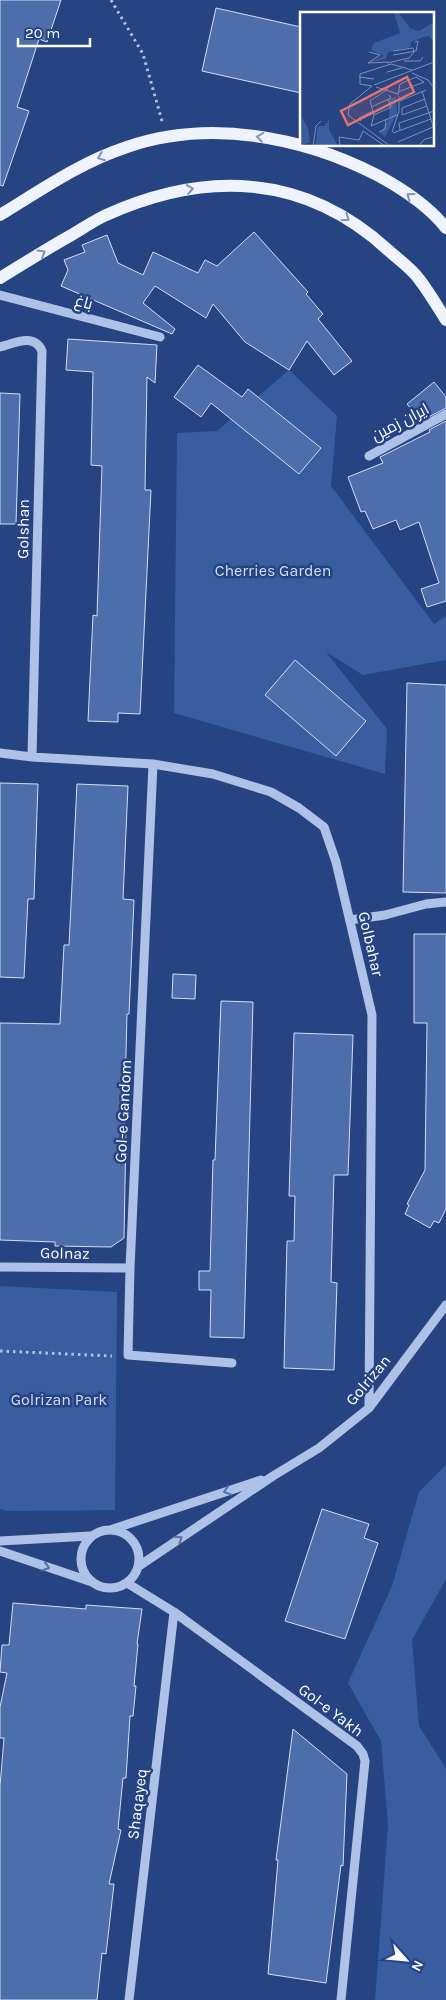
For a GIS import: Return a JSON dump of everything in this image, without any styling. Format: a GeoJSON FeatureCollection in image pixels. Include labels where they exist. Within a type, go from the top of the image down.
{"type":"FeatureCollection","features":[{"type":"Feature","properties":{"kind":"main road"},"geometry":{"type":"LineString","coordinates":[[0,215],[91,160],[128,146],[167,137],[209,133],[252,136],[300,145]]}},
{"type":"Feature","properties":{"kind":"main road"},"geometry":{"type":"LineString","coordinates":[[304,146],[321,150],[358,166],[394,185],[419,202],[446,228]]}},
{"type":"Feature","properties":{"kind":"main road"},"geometry":{"type":"LineString","coordinates":[[0,278],[103,216],[138,202],[177,191],[207,186],[242,184],[286,193],[331,208],[374,238],[418,277],[446,320]]}},
{"type":"Feature","properties":{"kind":"street","name":"باغ"},"geometry":{"type":"LineString","coordinates":[[0,295],[160,337]]}},
{"type":"Feature","properties":{"kind":"street","name":"Golshan"},"geometry":{"type":"LineString","coordinates":[[0,347],[29,340],[37,343],[42,351],[32,757]]}},
{"type":"Feature","properties":{"kind":"street","name":"ایران زمین"},"geometry":{"type":"LineString","coordinates":[[369,456],[446,414]]}},
{"type":"Feature","properties":{"kind":"street","name":"Golbahar"},"geometry":{"type":"LineString","coordinates":[[0,753],[32,757],[154,764],[213,774],[271,792],[299,808],[324,827],[336,862],[372,1015],[369,1408]]}},
{"type":"Feature","properties":{"kind":"street","name":"Gol-e Gandom"},"geometry":{"type":"LineString","coordinates":[[128,1355],[130,1268],[154,764]]}},
{"type":"Feature","properties":{"kind":"street"},"geometry":{"type":"LineString","coordinates":[[350,920],[385,915],[426,904],[446,902]]}},
{"type":"Feature","properties":{"kind":"street","name":"Golnaz"},"geometry":{"type":"LineString","coordinates":[[0,1267],[130,1268]]}},
{"type":"Feature","properties":{"kind":"street","name":"Golrizan"},"geometry":{"type":"LineString","coordinates":[[139,1566],[273,1476],[319,1448],[369,1408],[446,1305]]}},
{"type":"Feature","properties":{"kind":"street"},"geometry":{"type":"LineString","coordinates":[[128,1355],[232,1363]]}},
{"type":"Feature","properties":{"kind":"street","name":"Golrizan"},"geometry":{"type":"LineString","coordinates":[[113,1529],[273,1476]]}},
{"type":"Feature","properties":{"kind":"street"},"geometry":{"type":"LineString","coordinates":[[0,1541],[90,1536],[113,1529],[128,1535],[138,1549],[139,1566],[127,1582],[110,1588],[0,1552]]}},
{"type":"Feature","properties":{"kind":"street"},"geometry":{"type":"LineString","coordinates":[[90,1536],[82,1551],[82,1568],[92,1582]]}},
{"type":"Feature","properties":{"kind":"street","name":"Gol-e Yakh"},"geometry":{"type":"LineString","coordinates":[[127,1582],[174,1612],[356,1746],[363,1754],[366,1761],[341,2000]]}},
{"type":"Feature","properties":{"kind":"street","name":"Shaqayeq"},"geometry":{"type":"LineString","coordinates":[[129,2000],[174,1612]]}},
{"type":"Feature","properties":{"kind":"path"},"geometry":{"type":"LineString","coordinates":[[111,0],[143,54],[167,137]]}},
{"type":"Feature","properties":{"kind":"path"},"geometry":{"type":"LineString","coordinates":[[0,1351],[108,1357],[128,1355]]}},
{"type":"Feature","properties":{"kind":"green space","name":"Cherries Garden"},"geometry":{"type":"Polygon","coordinates":[[[289,370],[337,416],[331,486],[434,624],[446,616],[446,660],[363,675],[326,652],[387,729],[385,774],[174,713],[177,433],[217,431],[289,370]]]}},
{"type":"Feature","properties":{"kind":"green space","name":"Golrizan Park"},"geometry":{"type":"Polygon","coordinates":[[[0,1286],[117,1292],[115,1510],[8,1511],[0,1509],[0,1286]]]}},
{"type":"Feature","properties":{"kind":"green space"},"geometry":{"type":"Polygon","coordinates":[[[446,1465],[446,1579],[412,1640],[419,1726],[446,1769],[446,2000],[375,2000],[388,1825],[381,1741],[348,1683],[392,1586],[419,1492],[446,1465]]]}},
{"type":"Feature","properties":{"kind":"building"},"geometry":{"type":"Polygon","coordinates":[[[0,0],[61,0],[47,42],[39,39],[17,107],[29,111],[3,186],[0,185],[0,0]]]}},
{"type":"Feature","properties":{"kind":"building"},"geometry":{"type":"Polygon","coordinates":[[[216,8],[300,27],[300,93],[202,71],[216,8]]]}},
{"type":"Feature","properties":{"kind":"building"},"geometry":{"type":"Polygon","coordinates":[[[254,232],[308,292],[306,294],[323,314],[318,319],[352,361],[334,375],[307,341],[289,370],[245,342],[213,304],[206,318],[155,286],[143,303],[175,329],[172,334],[61,286],[68,270],[64,260],[85,252],[82,245],[107,235],[118,263],[143,275],[153,252],[198,273],[205,260],[217,266],[254,232]]]}},
{"type":"Feature","properties":{"kind":"building"},"geometry":{"type":"Polygon","coordinates":[[[68,339],[157,345],[155,383],[147,377],[145,490],[151,490],[140,714],[118,713],[118,722],[88,721],[93,615],[97,616],[102,466],[91,465],[93,372],[66,370],[68,339]]]}},
{"type":"Feature","properties":{"kind":"building"},"geometry":{"type":"Polygon","coordinates":[[[198,365],[242,397],[248,389],[321,448],[299,474],[211,403],[201,417],[174,397],[198,365]]]}},
{"type":"Feature","properties":{"kind":"building"},"geometry":{"type":"Polygon","coordinates":[[[434,382],[446,397],[446,408],[421,421],[407,404],[434,382]]]}},
{"type":"Feature","properties":{"kind":"building"},"geometry":{"type":"Polygon","coordinates":[[[0,393],[20,394],[16,524],[0,524],[0,393]]]}},
{"type":"Feature","properties":{"kind":"building"},"geometry":{"type":"Polygon","coordinates":[[[446,421],[446,601],[427,607],[421,589],[439,583],[419,522],[400,530],[396,520],[373,529],[365,511],[361,512],[348,477],[383,463],[380,457],[430,432],[429,430],[446,421]]]}},
{"type":"Feature","properties":{"kind":"building"},"geometry":{"type":"Polygon","coordinates":[[[295,660],[366,721],[336,756],[265,695],[295,660]]]}},
{"type":"Feature","properties":{"kind":"building"},"geometry":{"type":"Polygon","coordinates":[[[407,683],[446,685],[446,893],[403,892],[407,683]]]}},
{"type":"Feature","properties":{"kind":"building"},"geometry":{"type":"Polygon","coordinates":[[[0,783],[38,784],[34,899],[28,899],[24,978],[0,977],[0,783]]]}},
{"type":"Feature","properties":{"kind":"building"},"geometry":{"type":"Polygon","coordinates":[[[77,784],[128,786],[123,899],[134,900],[129,1014],[127,1014],[124,1238],[111,1247],[55,1246],[55,1242],[0,1240],[0,1023],[60,1024],[64,945],[69,945],[77,784]]]}},
{"type":"Feature","properties":{"kind":"building"},"geometry":{"type":"Polygon","coordinates":[[[414,934],[446,934],[446,1209],[439,1223],[434,1221],[430,1228],[405,1214],[409,1205],[407,1204],[425,1170],[427,1023],[414,1023],[414,934]]]}},
{"type":"Feature","properties":{"kind":"building"},"geometry":{"type":"Polygon","coordinates":[[[173,974],[196,975],[195,999],[172,998],[173,974]]]}},
{"type":"Feature","properties":{"kind":"building"},"geometry":{"type":"Polygon","coordinates":[[[221,1001],[253,1002],[244,1338],[210,1337],[211,1290],[199,1290],[199,1271],[210,1271],[213,1160],[215,1160],[221,1001]]]}},
{"type":"Feature","properties":{"kind":"building"},"geometry":{"type":"Polygon","coordinates":[[[294,1033],[353,1035],[348,1175],[334,1175],[331,1282],[337,1283],[334,1370],[284,1368],[287,1241],[294,1241],[295,1196],[289,1196],[294,1033]]]}},
{"type":"Feature","properties":{"kind":"building"},"geometry":{"type":"Polygon","coordinates":[[[322,1509],[369,1524],[364,1538],[378,1543],[345,1639],[285,1621],[322,1509]]]}},
{"type":"Feature","properties":{"kind":"building"},"geometry":{"type":"Polygon","coordinates":[[[13,1603],[86,1609],[86,1605],[142,1609],[137,1644],[133,1716],[130,1716],[126,1778],[123,1778],[118,1829],[121,1830],[109,1884],[114,1884],[106,1954],[102,1953],[97,2000],[0,2000],[0,1786],[4,1738],[0,1738],[0,1707],[7,1673],[0,1672],[2,1645],[9,1645],[13,1603]]]}},
{"type":"Feature","properties":{"kind":"building"},"geometry":{"type":"Polygon","coordinates":[[[293,1729],[347,1774],[343,1866],[341,1865],[326,1983],[268,1974],[278,1860],[276,1860],[293,1729]]]}}]}
